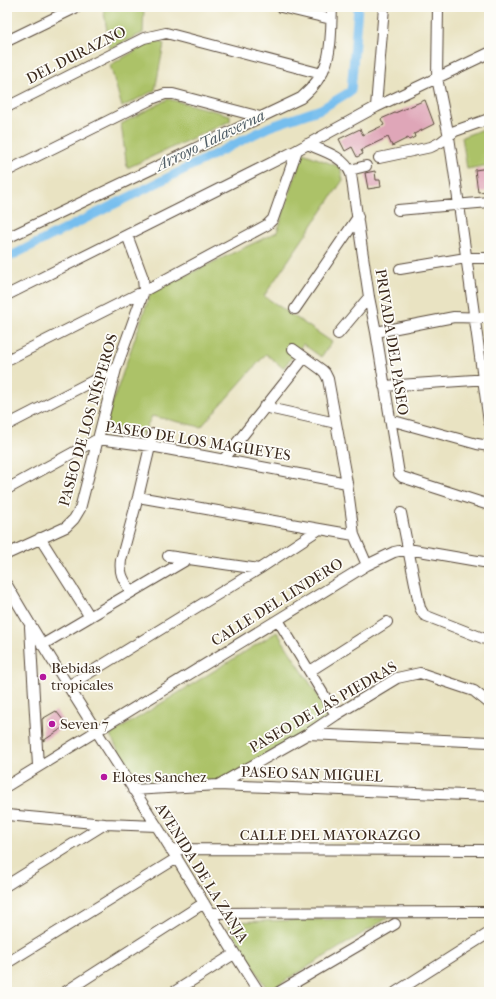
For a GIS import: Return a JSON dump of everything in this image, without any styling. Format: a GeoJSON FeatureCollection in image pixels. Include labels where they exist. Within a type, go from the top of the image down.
{"type":"FeatureCollection","features":[{"type":"Feature","properties":{"kind":"street"},"geometry":{"type":"LineString","coordinates":[[7,41],[77,7]]}},
{"type":"Feature","properties":{"kind":"street"},"geometry":{"type":"LineString","coordinates":[[281,7],[331,19]]}},
{"type":"Feature","properties":{"kind":"street"},"geometry":{"type":"LineString","coordinates":[[7,238],[301,98],[311,89],[322,74],[330,51],[332,7]]}},
{"type":"Feature","properties":{"kind":"street"},"geometry":{"type":"LineString","coordinates":[[376,107],[384,7]]}},
{"type":"Feature","properties":{"kind":"street"},"geometry":{"type":"LineString","coordinates":[[438,7],[437,78],[448,137],[475,318],[486,380],[489,422]]}},
{"type":"Feature","properties":{"kind":"street","name":"DEL DURAZNO"},"geometry":{"type":"LineString","coordinates":[[7,107],[154,34],[166,33],[322,74]]}},
{"type":"Feature","properties":{"kind":"street"},"geometry":{"type":"LineString","coordinates":[[7,295],[297,150],[376,107],[489,52]]}},
{"type":"Feature","properties":{"kind":"street"},"geometry":{"type":"LineString","coordinates":[[7,171],[154,98],[165,94],[174,94],[260,117]]}},
{"type":"Feature","properties":{"kind":"street"},"geometry":{"type":"LineString","coordinates":[[379,158],[431,147],[455,131],[489,119]]}},
{"type":"Feature","properties":{"kind":"street"},"geometry":{"type":"LineString","coordinates":[[307,144],[344,162],[350,170],[366,166]]}},
{"type":"Feature","properties":{"kind":"street"},"geometry":{"type":"LineString","coordinates":[[7,360],[144,291],[267,225],[273,219],[297,150]]}},
{"type":"Feature","properties":{"kind":"street","name":"PRIVADA DEL PASEO"},"geometry":{"type":"LineString","coordinates":[[350,170],[398,472],[400,476],[489,505]]}},
{"type":"Feature","properties":{"kind":"street"},"geometry":{"type":"LineString","coordinates":[[398,210],[489,202]]}},
{"type":"Feature","properties":{"kind":"street"},"geometry":{"type":"LineString","coordinates":[[295,309],[358,217]]}},
{"type":"Feature","properties":{"kind":"street"},"geometry":{"type":"LineString","coordinates":[[127,235],[142,278],[144,291]]}},
{"type":"Feature","properties":{"kind":"street"},"geometry":{"type":"LineString","coordinates":[[400,269],[466,258],[489,258]]}},
{"type":"Feature","properties":{"kind":"street","name":"PASEO DE LOS NÍSPEROS"},"geometry":{"type":"LineString","coordinates":[[7,554],[66,527],[74,519],[80,509],[116,369],[144,291]]}},
{"type":"Feature","properties":{"kind":"street"},"geometry":{"type":"LineString","coordinates":[[338,334],[369,297]]}},
{"type":"Feature","properties":{"kind":"street"},"geometry":{"type":"LineString","coordinates":[[376,332],[454,318],[489,318]]}},
{"type":"Feature","properties":{"kind":"street"},"geometry":{"type":"LineString","coordinates":[[292,349],[325,373],[328,379],[347,483],[354,535],[367,565]]}},
{"type":"Feature","properties":{"kind":"street"},"geometry":{"type":"LineString","coordinates":[[224,459],[304,358]]}},
{"type":"Feature","properties":{"kind":"street"},"geometry":{"type":"LineString","coordinates":[[7,425],[116,369]]}},
{"type":"Feature","properties":{"kind":"street"},"geometry":{"type":"LineString","coordinates":[[384,386],[486,380]]}},
{"type":"Feature","properties":{"kind":"street"},"geometry":{"type":"LineString","coordinates":[[264,407],[336,424]]}},
{"type":"Feature","properties":{"kind":"street"},"geometry":{"type":"LineString","coordinates":[[390,420],[489,446]]}},
{"type":"Feature","properties":{"kind":"street"},"geometry":{"type":"LineString","coordinates":[[131,592],[119,569],[154,434]]}},
{"type":"Feature","properties":{"kind":"street","name":"PASEO DE LOS MAGUEYES"},"geometry":{"type":"LineString","coordinates":[[7,489],[98,439],[151,446],[347,483]]}},
{"type":"Feature","properties":{"kind":"street"},"geometry":{"type":"LineString","coordinates":[[138,497],[318,530],[354,535]]}},
{"type":"Feature","properties":{"kind":"street"},"geometry":{"type":"LineString","coordinates":[[401,513],[420,608],[424,615],[485,639]]}},
{"type":"Feature","properties":{"kind":"street"},"geometry":{"type":"LineString","coordinates":[[68,686],[259,569],[318,530]]}},
{"type":"Feature","properties":{"kind":"street"},"geometry":{"type":"LineString","coordinates":[[40,538],[90,617]]}},
{"type":"Feature","properties":{"kind":"street","name":"CALLE DEL LINDERO"},"geometry":{"type":"LineString","coordinates":[[7,786],[367,565],[394,552],[408,549],[489,563]]}},
{"type":"Feature","properties":{"kind":"street"},"geometry":{"type":"LineString","coordinates":[[168,556],[259,569]]}},
{"type":"Feature","properties":{"kind":"street"},"geometry":{"type":"LineString","coordinates":[[42,645],[188,559]]}},
{"type":"Feature","properties":{"kind":"street","name":"AVENIDA DE LA ZANJA"},"geometry":{"type":"LineString","coordinates":[[7,586],[42,645],[157,826],[211,913],[234,954],[259,992]]}},
{"type":"Feature","properties":{"kind":"street"},"geometry":{"type":"LineString","coordinates":[[278,620],[336,715]]}},
{"type":"Feature","properties":{"kind":"street"},"geometry":{"type":"LineString","coordinates":[[310,671],[386,622]]}},
{"type":"Feature","properties":{"kind":"street"},"geometry":{"type":"LineString","coordinates":[[30,625],[38,766]]}},
{"type":"Feature","properties":{"kind":"street","name":"PASEO DE LAS PIEDRAS"},"geometry":{"type":"LineString","coordinates":[[218,786],[308,734],[397,678],[420,673],[474,691],[489,703]]}},
{"type":"Feature","properties":{"kind":"street"},"geometry":{"type":"LineString","coordinates":[[308,734],[489,742]]}},
{"type":"Feature","properties":{"kind":"street","name":"PASEO SAN MIGUEL"},"geometry":{"type":"LineString","coordinates":[[133,790],[218,786],[489,796]]}},
{"type":"Feature","properties":{"kind":"street"},"geometry":{"type":"LineString","coordinates":[[7,815],[105,824],[157,826]]}},
{"type":"Feature","properties":{"kind":"street"},"geometry":{"type":"LineString","coordinates":[[7,885],[105,824]]}},
{"type":"Feature","properties":{"kind":"street","name":"CALLE DEL MAYORAZGO"},"geometry":{"type":"LineString","coordinates":[[170,849],[489,850]]}},
{"type":"Feature","properties":{"kind":"street"},"geometry":{"type":"LineString","coordinates":[[7,963],[177,858]]}},
{"type":"Feature","properties":{"kind":"street"},"geometry":{"type":"LineString","coordinates":[[65,992],[204,903]]}},
{"type":"Feature","properties":{"kind":"street"},"geometry":{"type":"LineString","coordinates":[[211,913],[489,912]]}},
{"type":"Feature","properties":{"kind":"street"},"geometry":{"type":"LineString","coordinates":[[279,992],[395,924]]}},
{"type":"Feature","properties":{"kind":"street"},"geometry":{"type":"LineString","coordinates":[[396,992],[489,933]]}},
{"type":"Feature","properties":{"kind":"street"},"geometry":{"type":"LineString","coordinates":[[174,992],[234,954]]}},
{"type":"Feature","properties":{"kind":"green space"},"geometry":{"type":"Polygon","coordinates":[[[103,7],[144,7],[143,33],[110,49],[103,7]]]}},
{"type":"Feature","properties":{"kind":"green space"},"geometry":{"type":"Polygon","coordinates":[[[155,40],[164,44],[155,90],[122,107],[110,65],[155,40]]]}},
{"type":"Feature","properties":{"kind":"green space"},"geometry":{"type":"Polygon","coordinates":[[[168,99],[230,115],[230,121],[127,168],[121,124],[168,99]]]}},
{"type":"Feature","properties":{"kind":"green space"},"geometry":{"type":"Polygon","coordinates":[[[489,127],[489,165],[467,169],[462,137],[489,127]]]}},
{"type":"Feature","properties":{"kind":"green space"},"geometry":{"type":"Polygon","coordinates":[[[303,153],[340,167],[343,180],[264,296],[332,342],[321,357],[303,344],[283,368],[266,354],[201,427],[152,416],[144,433],[104,427],[151,292],[277,232],[303,153]]]}},
{"type":"Feature","properties":{"kind":"green space"},"geometry":{"type":"Polygon","coordinates":[[[277,632],[331,716],[217,784],[138,787],[110,735],[277,632]]]}},
{"type":"Feature","properties":{"kind":"green space"},"geometry":{"type":"Polygon","coordinates":[[[388,918],[268,991],[227,922],[388,918]]]}},
{"type":"Feature","properties":{"kind":"building"},"geometry":{"type":"Polygon","coordinates":[[[425,100],[434,124],[414,134],[415,137],[409,140],[408,138],[392,146],[388,137],[361,150],[363,154],[357,157],[352,147],[345,151],[339,139],[360,129],[363,135],[384,125],[381,119],[425,100]]]}},
{"type":"Feature","properties":{"kind":"building"},"geometry":{"type":"Polygon","coordinates":[[[489,168],[489,191],[478,192],[475,170],[489,168]]]}},
{"type":"Feature","properties":{"kind":"building"},"geometry":{"type":"Polygon","coordinates":[[[375,171],[376,180],[380,180],[381,187],[368,189],[365,173],[375,171]]]}},
{"type":"Feature","properties":{"kind":"building"},"geometry":{"type":"Polygon","coordinates":[[[56,711],[67,725],[43,741],[42,719],[56,711]]]}},
{"type":"Feature","properties":{"kind":"waterway","name":"Arroyo Talaverna"},"geometry":{"type":"LineString","coordinates":[[7,258],[269,127],[321,109],[351,91],[358,7]]}},
{"type":"Feature","properties":{"kind":"place","name":"Bebidas tropicales"},"geometry":{"type":"Point","coordinates":[43,677]}},
{"type":"Feature","properties":{"kind":"place","name":"Seven 7"},"geometry":{"type":"Point","coordinates":[52,724]}},
{"type":"Feature","properties":{"kind":"place","name":"Elotes Sanchez"},"geometry":{"type":"Point","coordinates":[104,777]}}]}
